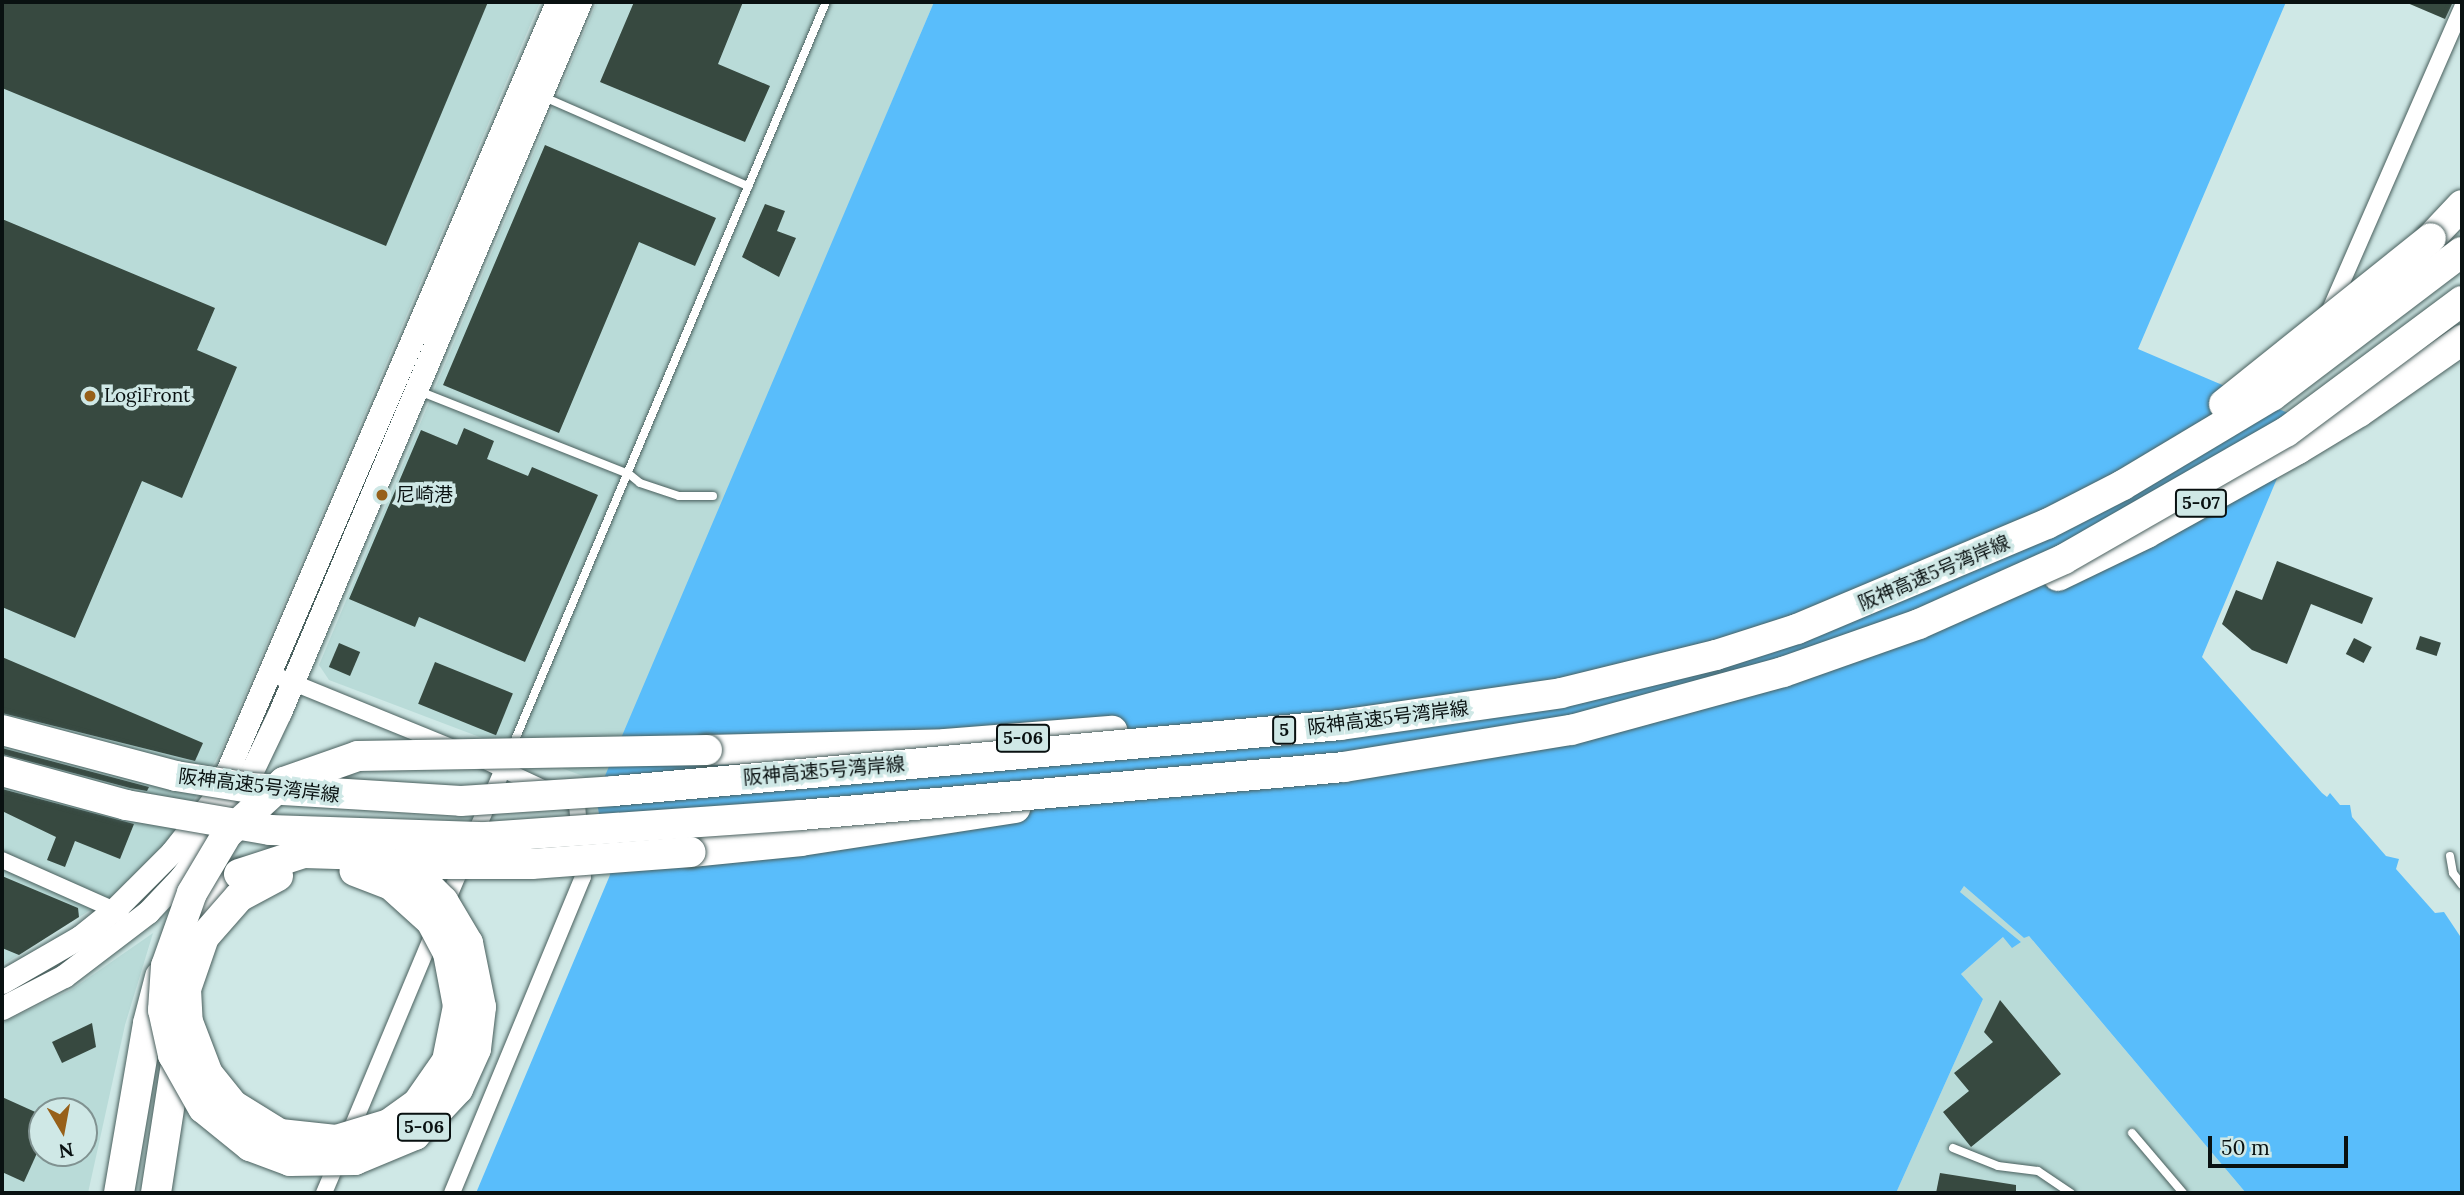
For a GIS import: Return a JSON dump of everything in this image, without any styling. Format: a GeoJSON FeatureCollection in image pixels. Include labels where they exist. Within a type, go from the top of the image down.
{"type":"FeatureCollection","features":[{"type":"Feature","properties":{"kind":"highway"},"geometry":{"type":"LineString","coordinates":[[2047,524],[2265,375],[2395,270],[2462,205]]}},
{"type":"Feature","properties":{"kind":"highway","name":"阪神高速5号湾岸線"},"geometry":{"type":"LineString","coordinates":[[2,730],[116,762],[250,788],[389,800],[461,801],[1339,725],[1561,693],[1716,655],[1883,597],[2047,524],[2188,449],[2272,396],[2462,252]]}},
{"type":"Feature","properties":{"kind":"highway","name":"阪神高速5号湾岸線"},"geometry":{"type":"LineString","coordinates":[[2,771],[194,819],[270,830],[420,838],[548,834],[1344,767],[1571,730],[1715,694],[1919,624],[2064,559],[2216,476],[2359,380],[2462,301]]}},
{"type":"Feature","properties":{"kind":"highway","name":"5-07"},"geometry":{"type":"LineString","coordinates":[[1919,624],[1988,604],[2147,533],[2359,412],[2462,340]]}},
{"type":"Feature","properties":{"kind":"highway","name":"5-06"},"geometry":{"type":"LineString","coordinates":[[119,1193],[148,1023],[163,970],[194,914],[248,881],[304,853],[369,855],[407,870],[443,901],[468,943],[481,1007],[476,1049],[458,1089],[415,1135],[355,1160],[290,1161],[232,1135],[203,1108],[181,1073],[163,1010],[171,947],[214,853],[262,798],[307,770],[358,756],[391,754],[536,756],[945,744],[1209,724],[1339,725]]}},
{"type":"Feature","properties":{"kind":"highway","name":"5-06"},"geometry":{"type":"LineString","coordinates":[[156,1193],[191,973],[215,924],[248,881],[320,869],[366,874],[391,885],[420,908],[448,953],[457,988],[457,1025],[438,1077],[417,1104],[389,1124],[337,1140],[299,1139],[247,1116],[208,1074],[191,1031],[186,989],[204,937],[239,897],[275,877],[340,864],[533,864],[801,841],[1170,782]]}},
{"type":"Feature","properties":{"kind":"street"},"geometry":{"type":"LineString","coordinates":[[531,91],[557,2]]}},
{"type":"Feature","properties":{"kind":"street"},"geometry":{"type":"LineString","coordinates":[[2,1008],[64,976],[133,925],[181,877],[239,800],[282,678],[531,91],[580,2]]}},
{"type":"Feature","properties":{"kind":"street"},"geometry":{"type":"LineString","coordinates":[[2295,391],[2462,7]]}},
{"type":"Feature","properties":{"kind":"street"},"geometry":{"type":"LineString","coordinates":[[282,678],[503,769],[577,804],[583,877],[452,1193]]}},
{"type":"Feature","properties":{"kind":"street"},"geometry":{"type":"LineString","coordinates":[[2,982],[70,944],[116,908],[172,852],[217,795],[282,678]]}},
{"type":"Feature","properties":{"kind":"street"},"geometry":{"type":"LineString","coordinates":[[324,1193],[503,769]]}},
{"type":"Feature","properties":{"kind":"street"},"geometry":{"type":"LineString","coordinates":[[2,860],[116,908],[133,925]]}},
{"type":"Feature","properties":{"kind":"lane"},"geometry":{"type":"LineString","coordinates":[[503,769],[826,2]]}},
{"type":"Feature","properties":{"kind":"lane"},"geometry":{"type":"LineString","coordinates":[[531,91],[748,186]]}},
{"type":"Feature","properties":{"kind":"lane"},"geometry":{"type":"LineString","coordinates":[[406,386],[629,474],[640,483],[678,496],[713,496]]}},
{"type":"Feature","properties":{"kind":"lane"},"geometry":{"type":"LineString","coordinates":[[2449,856],[2453,873],[2462,885]]}},
{"type":"Feature","properties":{"kind":"lane"},"geometry":{"type":"LineString","coordinates":[[2132,1133],[2183,1193]]}},
{"type":"Feature","properties":{"kind":"lane"},"geometry":{"type":"LineString","coordinates":[[1953,1148],[1998,1166],[2038,1171],[2071,1193]]}},
{"type":"Feature","properties":{"kind":"shaded area"},"geometry":{"type":"Polygon","coordinates":[[[2,2],[540,2],[222,748],[171,842],[124,889],[2,965],[2,2]]]}},
{"type":"Feature","properties":{"kind":"shaded area"},"geometry":{"type":"Polygon","coordinates":[[[597,2],[934,2],[604,784],[329,680],[319,665],[597,2]]]}},
{"type":"Feature","properties":{"kind":"shaded area"},"geometry":{"type":"Polygon","coordinates":[[[1964,886],[2024,938],[2028,935],[2246,1193],[1896,1193],[1983,999],[1961,974],[2003,937],[2021,942],[1960,892],[1964,886]]]}},
{"type":"Feature","properties":{"kind":"shaded area"},"geometry":{"type":"Polygon","coordinates":[[[153,933],[125,1025],[98,1148],[98,1097],[28,1097],[28,1167],[94,1167],[88,1193],[2,1193],[2,1023],[71,990],[153,933]]]}},
{"type":"Feature","properties":{"kind":"water"},"geometry":{"type":"Polygon","coordinates":[[[934,2],[2286,2],[2138,349],[2302,419],[2202,657],[2322,793],[2327,797],[2330,793],[2340,805],[2350,805],[2352,817],[2386,856],[2399,859],[2396,869],[2435,913],[2444,912],[2462,939],[2462,1193],[2246,1193],[2029,936],[2024,938],[1964,886],[1960,892],[2021,942],[2012,948],[2003,937],[1961,974],[1983,999],[1896,1193],[476,1193],[610,875],[596,797],[934,2]]]}},
{"type":"Feature","properties":{"kind":"building"},"geometry":{"type":"Polygon","coordinates":[[[2,2],[488,2],[386,246],[2,88],[2,2]]]}},
{"type":"Feature","properties":{"kind":"building"},"geometry":{"type":"Polygon","coordinates":[[[634,2],[743,2],[718,64],[770,86],[745,142],[600,82],[634,2]]]}},
{"type":"Feature","properties":{"kind":"building"},"geometry":{"type":"Polygon","coordinates":[[[2405,2],[2453,2],[2445,19],[2405,2]]]}},
{"type":"Feature","properties":{"kind":"building"},"geometry":{"type":"Polygon","coordinates":[[[545,145],[716,218],[695,266],[639,242],[559,433],[443,385],[545,145]]]}},
{"type":"Feature","properties":{"kind":"building"},"geometry":{"type":"Polygon","coordinates":[[[765,204],[785,211],[777,231],[796,238],[779,277],[742,257],[765,204]]]}},
{"type":"Feature","properties":{"kind":"building","name":"LogiFront"},"geometry":{"type":"Polygon","coordinates":[[[2,219],[215,308],[197,350],[237,367],[182,498],[142,481],[75,638],[2,607],[2,219]]]}},
{"type":"Feature","properties":{"kind":"building"},"geometry":{"type":"Polygon","coordinates":[[[464,428],[494,441],[487,459],[528,476],[532,467],[598,495],[525,662],[419,617],[415,627],[349,599],[421,430],[457,445],[464,428]]]}},
{"type":"Feature","properties":{"kind":"building"},"geometry":{"type":"Polygon","coordinates":[[[2277,561],[2373,598],[2362,624],[2311,604],[2287,664],[2252,650],[2222,624],[2236,590],[2262,600],[2277,561]]]}},
{"type":"Feature","properties":{"kind":"building"},"geometry":{"type":"Polygon","coordinates":[[[2420,636],[2441,643],[2437,656],[2416,649],[2420,636]]]}},
{"type":"Feature","properties":{"kind":"building"},"geometry":{"type":"Polygon","coordinates":[[[2354,638],[2372,647],[2364,663],[2346,654],[2354,638]]]}},
{"type":"Feature","properties":{"kind":"building"},"geometry":{"type":"Polygon","coordinates":[[[339,643],[360,652],[350,676],[329,667],[339,643]]]}},
{"type":"Feature","properties":{"kind":"building"},"geometry":{"type":"Polygon","coordinates":[[[2,657],[203,743],[195,761],[2,713],[2,657]]]}},
{"type":"Feature","properties":{"kind":"building"},"geometry":{"type":"Polygon","coordinates":[[[435,662],[513,693],[496,735],[418,704],[435,662]]]}},
{"type":"Feature","properties":{"kind":"building"},"geometry":{"type":"Polygon","coordinates":[[[2,748],[149,787],[147,791],[130,788],[2,754],[2,748]]]}},
{"type":"Feature","properties":{"kind":"building"},"geometry":{"type":"Polygon","coordinates":[[[2,789],[134,824],[120,859],[75,841],[65,867],[47,860],[56,837],[2,811],[2,789]]]}},
{"type":"Feature","properties":{"kind":"building"},"geometry":{"type":"Polygon","coordinates":[[[2,876],[78,908],[79,917],[19,955],[2,948],[2,876]]]}},
{"type":"Feature","properties":{"kind":"building"},"geometry":{"type":"Polygon","coordinates":[[[2000,1000],[2061,1074],[1971,1147],[1943,1112],[1969,1091],[1954,1073],[1993,1042],[1984,1032],[2000,1000]]]}},
{"type":"Feature","properties":{"kind":"building"},"geometry":{"type":"Polygon","coordinates":[[[92,1023],[96,1047],[62,1063],[52,1042],[92,1023]]]}},
{"type":"Feature","properties":{"kind":"building"},"geometry":{"type":"Polygon","coordinates":[[[2,1097],[28,1109],[28,1167],[31,1167],[24,1182],[2,1172],[2,1097]]]}},
{"type":"Feature","properties":{"kind":"building"},"geometry":{"type":"Polygon","coordinates":[[[1940,1173],[2016,1185],[2016,1193],[1936,1193],[1940,1173]]]}},
{"type":"Feature","properties":{"kind":"place","name":"LogiFront"},"geometry":{"type":"Point","coordinates":[90,396]}},
{"type":"Feature","properties":{"kind":"place","name":"尼崎港"},"geometry":{"type":"Point","coordinates":[382,495]}}]}
